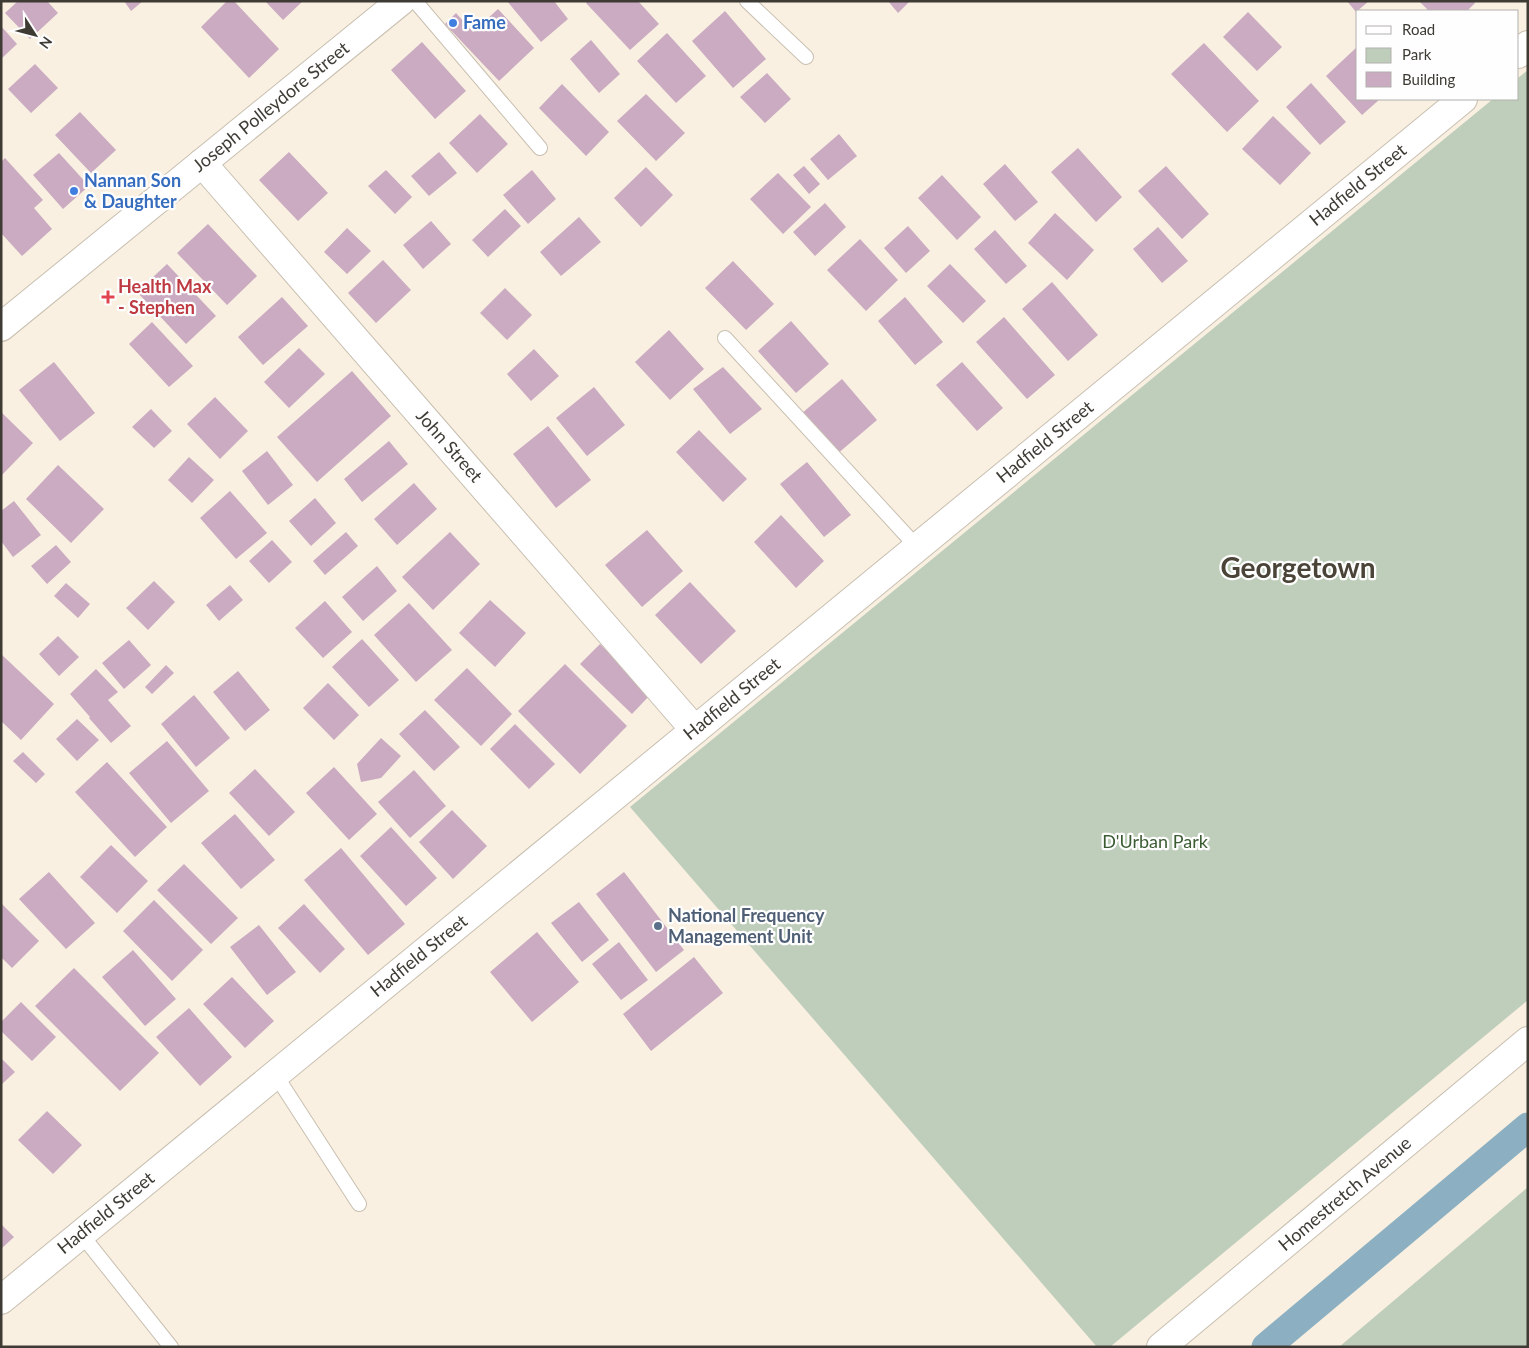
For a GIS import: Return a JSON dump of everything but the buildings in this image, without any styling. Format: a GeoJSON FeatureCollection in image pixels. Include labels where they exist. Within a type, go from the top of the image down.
{"type":"FeatureCollection","features":[{"type":"Feature","properties":{"kind":"street","name":"Joseph Polleydore Street"},"geometry":{"type":"LineString","coordinates":[[1,327],[401,1]]}},
{"type":"Feature","properties":{"kind":"street","name":"Hadfield Street"},"geometry":{"type":"LineString","coordinates":[[1,1300],[1462,100]]}},
{"type":"Feature","properties":{"kind":"street","name":"John Street"},"geometry":{"type":"LineString","coordinates":[[202,162],[695,730]]}},
{"type":"Feature","properties":{"kind":"street","name":"Homestretch Avenue"},"geometry":{"type":"LineString","coordinates":[[1162,1347],[1528,1041]]}},
{"type":"Feature","properties":{"kind":"lane"},"geometry":{"type":"LineString","coordinates":[[415,1],[540,148]]}},
{"type":"Feature","properties":{"kind":"lane"},"geometry":{"type":"LineString","coordinates":[[747,1],[806,57]]}},
{"type":"Feature","properties":{"kind":"lane"},"geometry":{"type":"LineString","coordinates":[[725,338],[917,547]]}},
{"type":"Feature","properties":{"kind":"lane"},"geometry":{"type":"LineString","coordinates":[[275,1074],[359,1204]]}},
{"type":"Feature","properties":{"kind":"lane"},"geometry":{"type":"LineString","coordinates":[[81,1234],[171,1347]]}},
{"type":"Feature","properties":{"kind":"green space","name":"D'Urban Park"},"geometry":{"type":"Polygon","coordinates":[[[1528,70],[1528,1000],[1110,1347],[1097,1347],[630,807],[1492,100],[1519,100],[1519,77],[1528,70]]]}},
{"type":"Feature","properties":{"kind":"green space"},"geometry":{"type":"Polygon","coordinates":[[[1528,1187],[1528,1347],[1339,1347],[1528,1187]]]}},
{"type":"Feature","properties":{"kind":"waterway"},"geometry":{"type":"LineString","coordinates":[[1266,1347],[1528,1127]]}},
{"type":"Feature","properties":{"kind":"place","name":"Fame"},"geometry":{"type":"Point","coordinates":[453,23]}},
{"type":"Feature","properties":{"kind":"place","name":"Nannan Son & Daughter"},"geometry":{"type":"Point","coordinates":[74,191]}},
{"type":"Feature","properties":{"kind":"place","name":"Health Max - Stephen"},"geometry":{"type":"Point","coordinates":[108,297]}},
{"type":"Feature","properties":{"kind":"place","name":"National Frequency Management Unit"},"geometry":{"type":"Point","coordinates":[658,926]}},
{"type":"Feature","properties":{"kind":"district","name":"Georgetown"},"geometry":{"type":"Point","coordinates":[1298,568]}}]}
